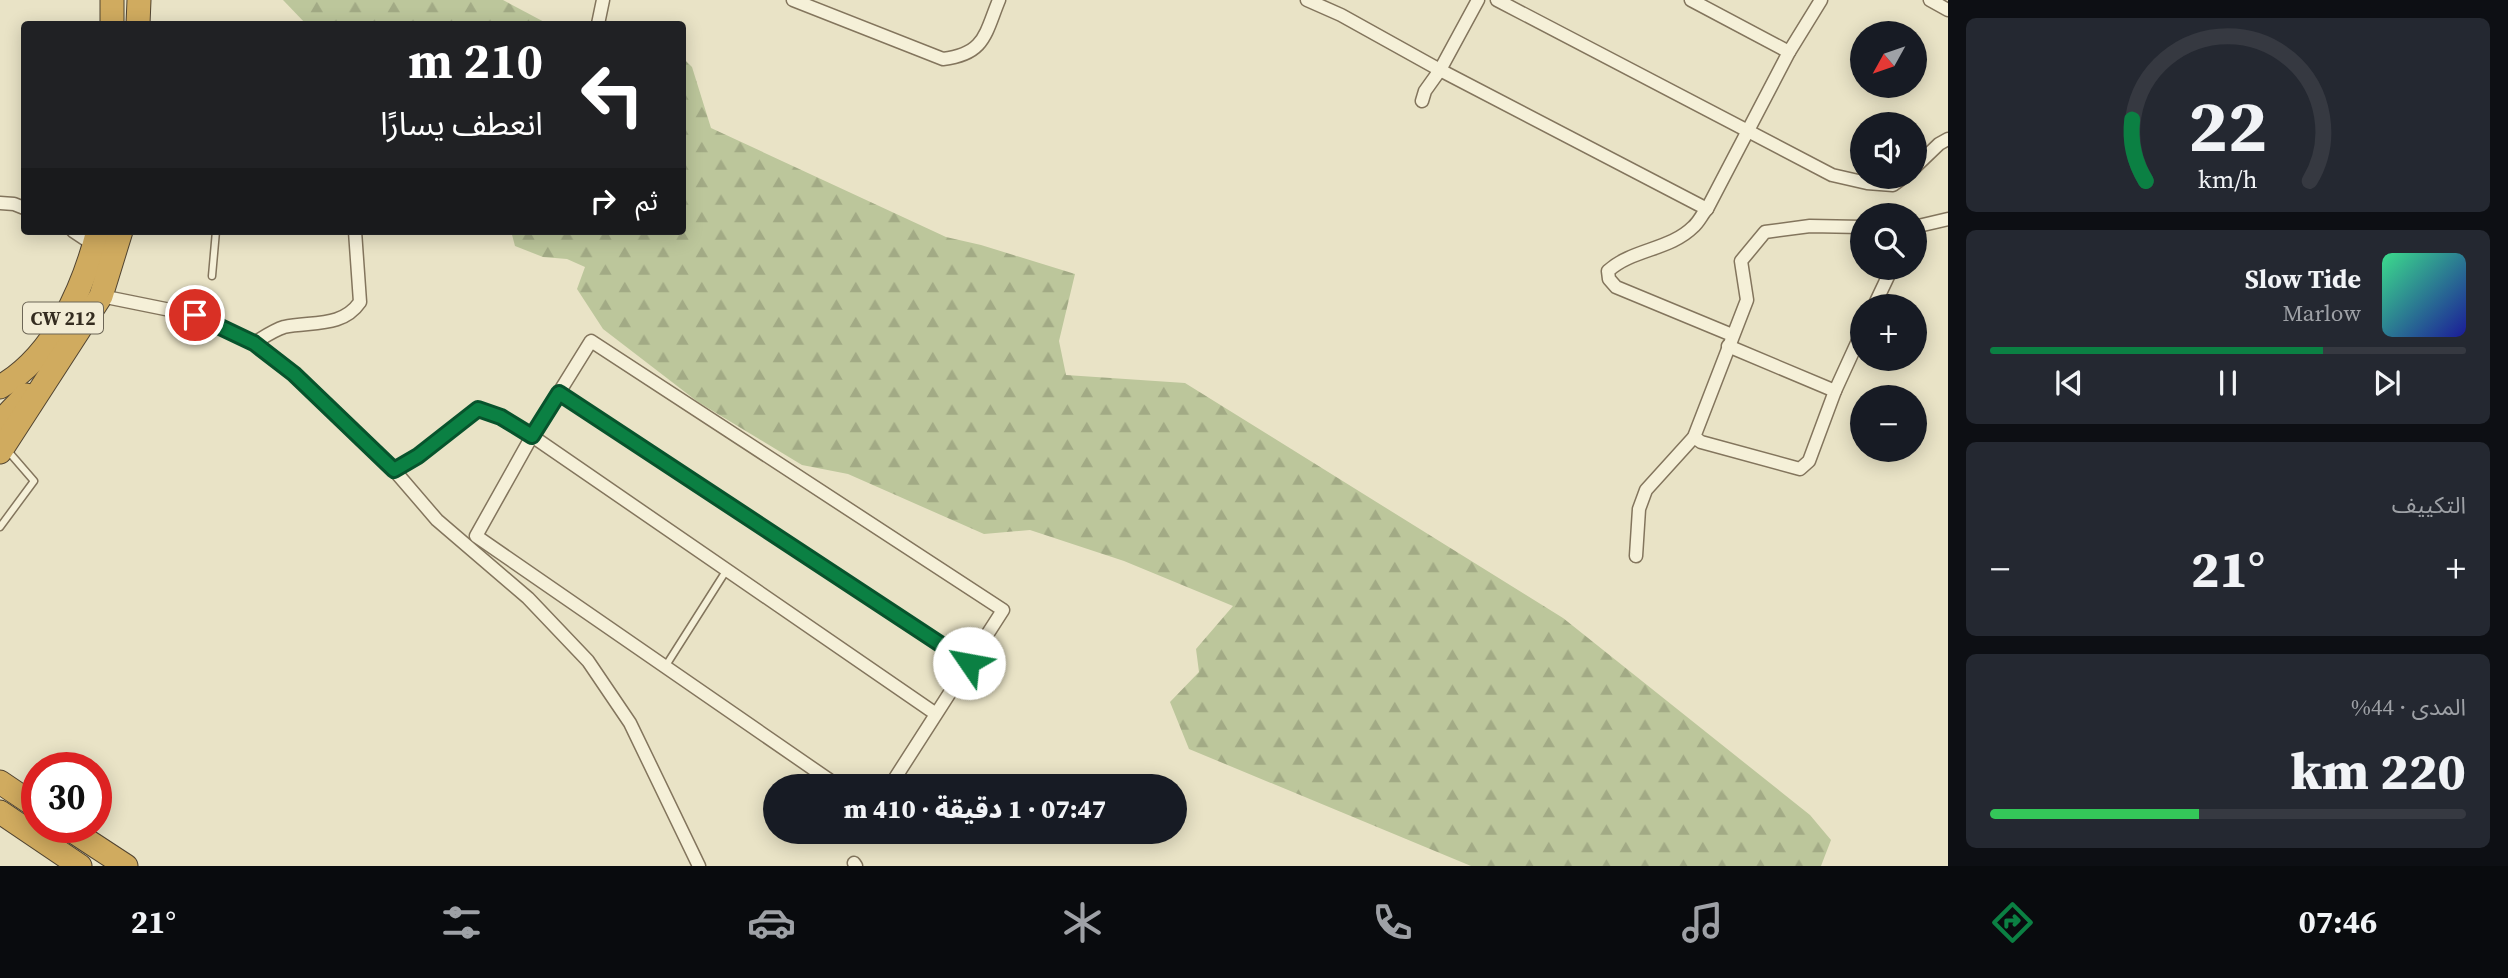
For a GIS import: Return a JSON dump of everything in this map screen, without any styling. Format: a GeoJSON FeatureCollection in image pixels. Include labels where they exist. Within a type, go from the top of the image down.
{"type":"FeatureCollection","features":[{"type":"Feature","properties":{"kind":"highway"},"geometry":{"type":"LineString","coordinates":[[112,0],[112,21]]}},
{"type":"Feature","properties":{"kind":"highway"},"geometry":{"type":"LineString","coordinates":[[138,21],[139,0]]}},
{"type":"Feature","properties":{"kind":"highway","name":"CW 212"},"geometry":{"type":"LineString","coordinates":[[68,348],[101,296],[120,235]]}},
{"type":"Feature","properties":{"kind":"highway","name":"CW 212"},"geometry":{"type":"LineString","coordinates":[[0,387],[26,368],[47,344],[64,318],[79,288],[96,238]]}},
{"type":"Feature","properties":{"kind":"highway"},"geometry":{"type":"LineString","coordinates":[[0,422],[68,348]]}},
{"type":"Feature","properties":{"kind":"highway"},"geometry":{"type":"LineString","coordinates":[[2,449],[68,348]]}},
{"type":"Feature","properties":{"kind":"highway"},"geometry":{"type":"LineString","coordinates":[[0,380],[26,368]]}},
{"type":"Feature","properties":{"kind":"highway"},"geometry":{"type":"LineString","coordinates":[[0,782],[21,796]]}},
{"type":"Feature","properties":{"kind":"highway"},"geometry":{"type":"LineString","coordinates":[[2,813],[63,866]]}},
{"type":"Feature","properties":{"kind":"highway"},"geometry":{"type":"LineString","coordinates":[[2,813],[80,866]]}},
{"type":"Feature","properties":{"kind":"highway"},"geometry":{"type":"LineString","coordinates":[[91,843],[126,866]]}},
{"type":"Feature","properties":{"kind":"street"},"geometry":{"type":"LineString","coordinates":[[599,21],[603,0]]}},
{"type":"Feature","properties":{"kind":"street"},"geometry":{"type":"LineString","coordinates":[[793,0],[943,60],[962,57],[974,51],[981,42],[999,0]]}},
{"type":"Feature","properties":{"kind":"street"},"geometry":{"type":"LineString","coordinates":[[1307,0],[1341,15],[1440,70],[1706,209]]}},
{"type":"Feature","properties":{"kind":"street"},"geometry":{"type":"LineString","coordinates":[[1422,101],[1425,91],[1440,70],[1479,0]]}},
{"type":"Feature","properties":{"kind":"street"},"geometry":{"type":"LineString","coordinates":[[1497,0],[1832,175],[1850,179]]}},
{"type":"Feature","properties":{"kind":"street"},"geometry":{"type":"LineString","coordinates":[[1691,0],[1789,51]]}},
{"type":"Feature","properties":{"kind":"street"},"geometry":{"type":"LineString","coordinates":[[1821,0],[1789,51],[1706,209],[1693,228],[1617,262],[1608,271],[1609,279],[1616,287],[1835,391]]}},
{"type":"Feature","properties":{"kind":"street"},"geometry":{"type":"LineString","coordinates":[[1930,0],[1948,10]]}},
{"type":"Feature","properties":{"kind":"street"},"geometry":{"type":"LineString","coordinates":[[1927,156],[1948,139]]}},
{"type":"Feature","properties":{"kind":"street"},"geometry":{"type":"LineString","coordinates":[[0,203],[21,203]]}},
{"type":"Feature","properties":{"kind":"street"},"geometry":{"type":"LineString","coordinates":[[1927,224],[1948,219]]}},
{"type":"Feature","properties":{"kind":"street"},"geometry":{"type":"LineString","coordinates":[[1636,556],[1639,509],[1646,490],[1694,436],[1747,300],[1741,261],[1765,232],[1810,226],[1850,227]]}},
{"type":"Feature","properties":{"kind":"street"},"geometry":{"type":"LineString","coordinates":[[254,343],[280,328],[332,321],[345,318],[354,311],[360,302],[355,235]]}},
{"type":"Feature","properties":{"kind":"street"},"geometry":{"type":"LineString","coordinates":[[101,296],[195,315],[254,343],[294,374],[394,470],[437,520],[527,598],[588,661],[630,723],[699,866]]}},
{"type":"Feature","properties":{"kind":"street"},"geometry":{"type":"LineString","coordinates":[[821,774],[476,536],[532,436],[591,341],[1003,610],[898,774]]}},
{"type":"Feature","properties":{"kind":"street"},"geometry":{"type":"LineString","coordinates":[[1694,436],[1701,442],[1800,469],[1809,461],[1850,358]]}},
{"type":"Feature","properties":{"kind":"street"},"geometry":{"type":"LineString","coordinates":[[559,393],[969,663]]}},
{"type":"Feature","properties":{"kind":"street"},"geometry":{"type":"LineString","coordinates":[[394,470],[418,456],[478,409],[501,417],[936,714]]}},
{"type":"Feature","properties":{"kind":"lane"},"geometry":{"type":"LineString","coordinates":[[212,276],[216,235]]}},
{"type":"Feature","properties":{"kind":"lane"},"geometry":{"type":"LineString","coordinates":[[0,527],[34,481],[2,449]]}},
{"type":"Feature","properties":{"kind":"lane"},"geometry":{"type":"LineString","coordinates":[[665,667],[726,571]]}},
{"type":"Feature","properties":{"kind":"green space"},"geometry":{"type":"Polygon","coordinates":[[[283,0],[503,0],[542,21],[303,21],[283,0]]]}},
{"type":"Feature","properties":{"kind":"green space"},"geometry":{"type":"Polygon","coordinates":[[[686,61],[692,67],[711,128],[946,237],[1075,274],[1059,341],[1066,375],[1185,383],[1563,618],[1810,815],[1831,840],[1821,866],[1471,866],[1189,749],[1170,702],[1199,672],[1196,649],[1233,606],[1124,561],[1030,530],[984,534],[848,474],[802,465],[698,402],[603,329],[577,289],[585,267],[567,259],[543,257],[515,246],[512,235],[686,235],[686,61]]]}},
{"type":"Feature","properties":{"kind":"route"},"geometry":{"type":"LineString","coordinates":[[195,315],[244,337],[294,374],[394,470],[418,456],[478,409],[501,417],[532,436],[559,393],[969,663]]}}]}
